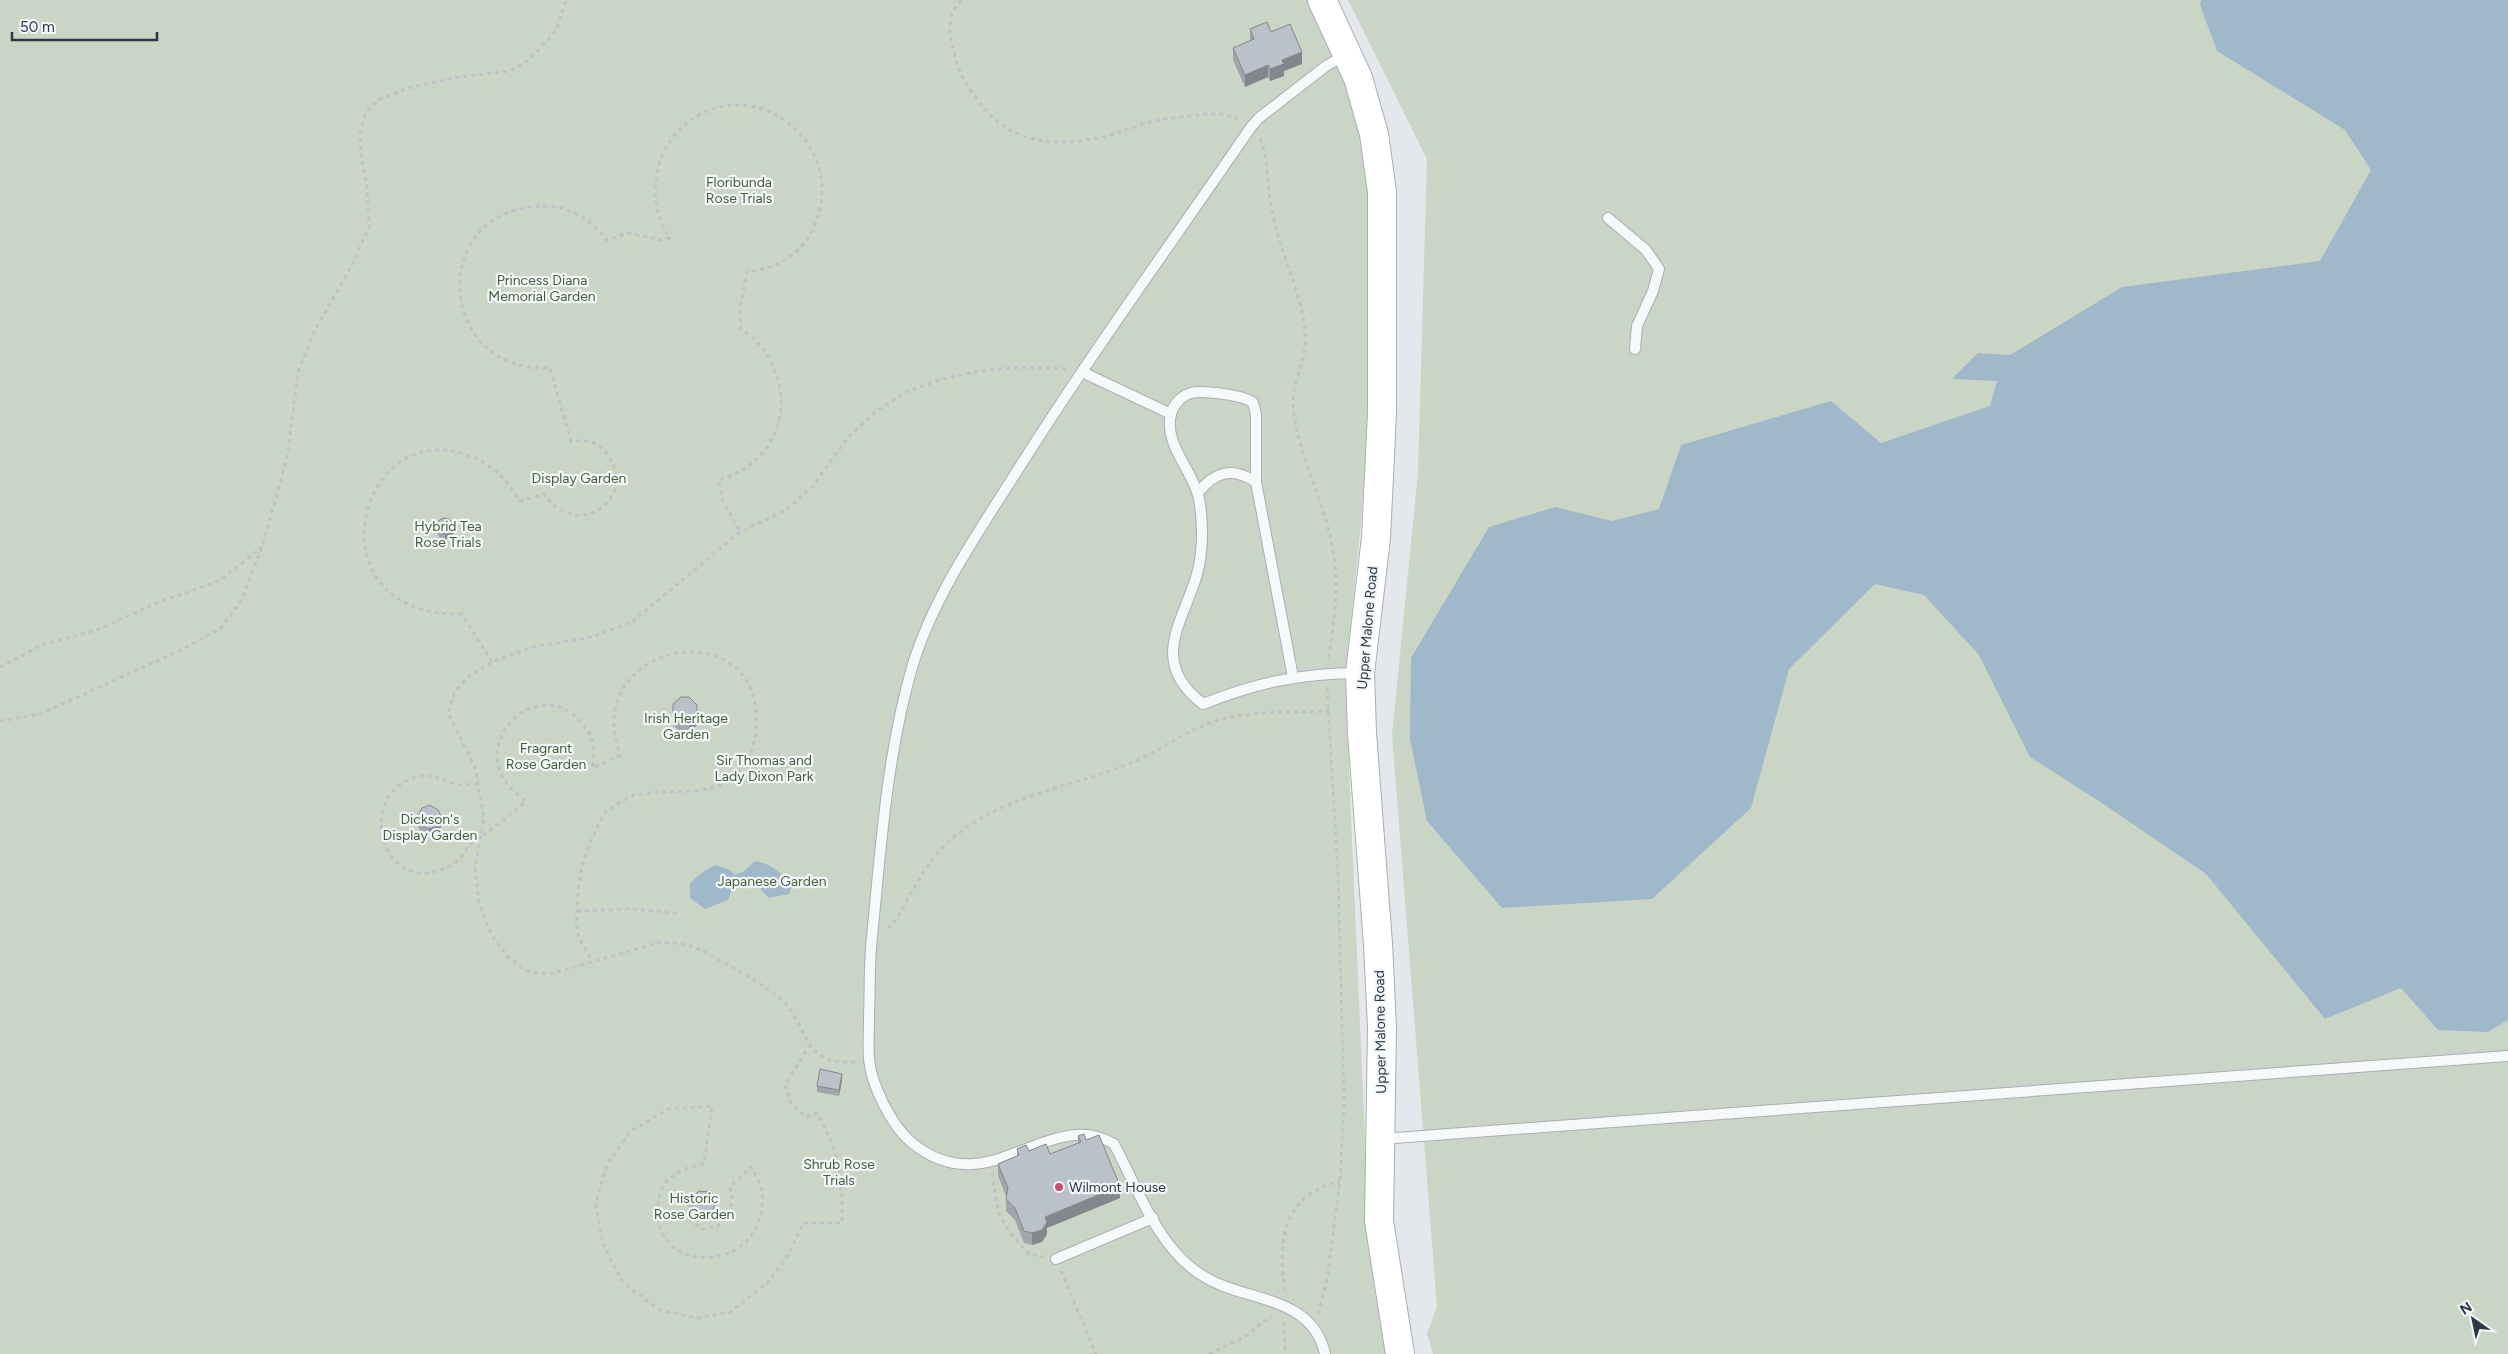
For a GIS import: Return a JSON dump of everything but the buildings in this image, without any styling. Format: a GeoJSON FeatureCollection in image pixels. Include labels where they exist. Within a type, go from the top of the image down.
{"type":"FeatureCollection","features":[{"type":"Feature","properties":{"kind":"main road","name":"Upper Malone Road"},"geometry":{"type":"LineString","coordinates":[[1322,0],[1358,78],[1374,134],[1382,192],[1382,413],[1376,538],[1360,673],[1362,733],[1382,1018],[1379,1221],[1400,1354]]}},
{"type":"Feature","properties":{"kind":"lane"},"geometry":{"type":"LineString","coordinates":[[1325,1354],[1322,1338],[1314,1326],[1299,1314],[1199,1274],[1177,1254],[1161,1233],[1114,1144],[1101,1136],[1072,1135],[982,1165],[952,1164],[925,1153],[907,1139],[890,1114],[876,1088],[869,1061],[872,938],[890,765],[914,662],[938,605],[965,554],[1052,415],[1251,127],[1259,118],[1347,54]]}},
{"type":"Feature","properties":{"kind":"lane"},"geometry":{"type":"LineString","coordinates":[[1608,218],[1646,250],[1659,269],[1653,291],[1637,326],[1635,349]]}},
{"type":"Feature","properties":{"kind":"lane"},"geometry":{"type":"LineString","coordinates":[[1082,372],[1171,414]]}},
{"type":"Feature","properties":{"kind":"lane"},"geometry":{"type":"LineString","coordinates":[[1293,677],[1256,482],[1256,414],[1253,403],[1243,396],[1192,392],[1179,399],[1171,414],[1170,432],[1177,452],[1198,493],[1201,552],[1194,586],[1178,621],[1173,655],[1179,680],[1203,704],[1242,688],[1293,677],[1360,673]]}},
{"type":"Feature","properties":{"kind":"lane"},"geometry":{"type":"LineString","coordinates":[[1198,493],[1207,481],[1223,473],[1243,474],[1256,482]]}},
{"type":"Feature","properties":{"kind":"lane"},"geometry":{"type":"LineString","coordinates":[[1380,1139],[2508,1056]]}},
{"type":"Feature","properties":{"kind":"lane"},"geometry":{"type":"LineString","coordinates":[[1056,1259],[1153,1218]]}},
{"type":"Feature","properties":{"kind":"path"},"geometry":{"type":"LineString","coordinates":[[0,721],[40,714],[178,652],[220,629],[241,601],[262,547],[287,458],[298,372],[314,332],[354,263],[369,227],[367,186],[361,156],[360,131],[366,112],[378,100],[408,88],[453,78],[510,71],[529,60],[556,31],[566,0]]}},
{"type":"Feature","properties":{"kind":"path"},"geometry":{"type":"LineString","coordinates":[[962,0],[954,8],[950,20],[949,33],[957,64],[970,90],[990,115],[1007,130],[1037,140],[1071,142],[1113,134],[1154,121],[1221,113],[1238,119],[1251,127],[1259,137],[1266,152],[1269,193],[1278,234],[1292,275],[1304,320],[1305,346],[1293,401],[1297,431],[1306,466],[1323,512],[1334,556],[1336,590],[1326,674],[1342,976],[1344,1103],[1340,1180],[1327,1279],[1314,1326]]}},
{"type":"Feature","properties":{"kind":"path"},"geometry":{"type":"LineString","coordinates":[[492,662],[462,614],[422,611],[401,602],[384,587],[372,569],[365,548],[364,526],[368,503],[377,484],[394,466],[414,455],[434,450],[455,451],[475,457],[494,468],[510,484],[520,501],[544,494],[556,509],[565,513],[584,516],[600,509],[608,501],[614,493],[617,481],[613,463],[604,450],[593,442],[571,441],[550,368],[524,367],[504,361],[490,352],[478,338],[468,322],[459,287],[467,252],[490,224],[505,214],[524,208],[543,206],[579,214],[594,224],[607,240],[628,233],[661,240],[670,238],[664,230],[658,214],[655,196],[661,158],[669,142],[682,127],[694,118],[709,111],[738,105],[770,111],[795,127],[814,151],[823,182],[820,211],[805,242],[791,256],[776,265],[760,271],[747,272],[740,309],[741,329],[758,342],[771,360],[779,380],[783,401],[778,424],[771,440],[762,452],[740,471],[719,480],[722,499],[740,532]]}},
{"type":"Feature","properties":{"kind":"path"},"geometry":{"type":"LineString","coordinates":[[869,1061],[830,1060],[818,1055],[809,1046],[785,1002],[734,968],[693,947],[678,943],[661,942],[549,974],[529,972],[508,957],[492,936],[479,904],[475,868],[484,818],[475,767],[448,714],[455,691],[469,676],[492,662],[532,647],[592,637],[632,622],[740,532],[786,510],[813,486],[848,437],[879,409],[908,391],[942,379],[1021,366],[1062,368],[1082,372]]}},
{"type":"Feature","properties":{"kind":"path"},"geometry":{"type":"LineString","coordinates":[[0,667],[42,645],[97,630],[159,602],[219,581],[262,547]]}},
{"type":"Feature","properties":{"kind":"path"},"geometry":{"type":"LineString","coordinates":[[478,784],[457,784],[440,777],[424,775],[407,780],[394,791],[385,804],[381,820],[382,836],[387,850],[396,863],[408,870],[424,873],[452,865],[462,857],[470,844],[480,840],[526,802],[514,794],[504,781],[498,767],[496,751],[501,736],[510,722],[522,712],[539,706],[555,706],[570,712],[582,723],[591,737],[593,768],[620,755],[615,742],[614,717],[620,694],[635,674],[654,659],[677,652],[700,652],[724,660],[742,676],[755,697],[757,724],[755,742],[744,764],[730,778],[709,789],[688,793],[665,791],[632,795],[604,814],[582,858],[577,911],[577,931],[592,962]]}},
{"type":"Feature","properties":{"kind":"path"},"geometry":{"type":"LineString","coordinates":[[872,938],[896,920],[933,858],[949,841],[975,823],[1007,805],[1052,788],[1131,763],[1187,733],[1221,719],[1259,713],[1329,712]]}},
{"type":"Feature","properties":{"kind":"path"},"geometry":{"type":"LineString","coordinates":[[577,911],[631,909],[677,913]]}},
{"type":"Feature","properties":{"kind":"path"},"geometry":{"type":"LineString","coordinates":[[699,1196],[693,1198],[687,1209],[691,1221],[702,1229],[718,1226],[730,1211],[733,1199],[730,1186],[751,1167],[762,1190],[761,1213],[753,1235],[737,1250],[721,1257],[701,1258],[684,1254],[669,1242],[660,1229],[657,1208],[660,1192],[672,1175],[687,1168],[704,1164],[712,1106],[668,1109],[631,1131],[607,1164],[596,1204],[603,1244],[622,1283],[660,1310],[697,1318],[730,1312],[768,1282],[789,1254],[803,1223],[842,1223],[842,1198],[838,1159],[832,1138],[817,1113],[806,1117],[791,1104],[785,1085],[809,1046]]}},
{"type":"Feature","properties":{"kind":"path"},"geometry":{"type":"LineString","coordinates":[[990,1162],[998,1212],[1010,1233],[1029,1254],[1056,1259],[1096,1354]]}},
{"type":"Feature","properties":{"kind":"path"},"geometry":{"type":"LineString","coordinates":[[1285,1354],[1283,1306],[1285,1291],[1281,1262],[1285,1231],[1291,1217],[1310,1192],[1340,1180]]}},
{"type":"Feature","properties":{"kind":"path"},"geometry":{"type":"LineString","coordinates":[[1209,1354],[1242,1338],[1265,1323],[1283,1306]]}},
{"type":"Feature","properties":{"kind":"green space","name":"Sir Thomas and Lady Dixon Park"},"geometry":{"type":"Polygon","coordinates":[[[0,0],[1307,0],[1348,82],[1364,138],[1369,195],[1369,414],[1360,533],[1345,676],[1367,1221],[1389,1354],[0,1354],[0,0]]]}},
{"type":"Feature","properties":{"kind":"green space"},"geometry":{"type":"Polygon","coordinates":[[[1348,0],[2508,0],[2508,1354],[1433,1354],[1427,1333],[1437,1307],[1392,735],[1418,473],[1427,159],[1348,0]]]}},
{"type":"Feature","properties":{"kind":"water"},"geometry":{"type":"Polygon","coordinates":[[[2201,0],[2508,0],[2508,1020],[2488,1032],[2438,1030],[2401,988],[2325,1019],[2206,874],[2102,803],[2030,757],[1979,655],[1924,595],[1875,584],[1789,669],[1751,808],[1652,899],[1502,908],[1427,821],[1410,739],[1411,658],[1489,527],[1555,507],[1612,521],[1659,509],[1681,445],[1831,401],[1881,443],[1990,406],[1997,381],[1952,379],[1978,353],[2010,355],[2122,287],[2320,261],[2371,170],[2345,130],[2217,51],[2200,5],[2201,0]]]}},
{"type":"Feature","properties":{"kind":"water"},"geometry":{"type":"Polygon","coordinates":[[[755,861],[771,867],[785,877],[792,886],[789,894],[769,898],[750,878],[734,884],[728,900],[705,909],[690,898],[690,883],[704,871],[716,865],[730,870],[735,875],[744,871],[755,861]]]}},
{"type":"Feature","properties":{"kind":"place","name":"Wilmont House"},"geometry":{"type":"Point","coordinates":[1059,1187]}},
{"type":"Feature","properties":{"kind":"park label","name":"Floribunda Rose Trials"},"geometry":{"type":"Point","coordinates":[739,190]}},
{"type":"Feature","properties":{"kind":"park label","name":"Princess Diana Memorial Garden"},"geometry":{"type":"Point","coordinates":[542,288]}},
{"type":"Feature","properties":{"kind":"park label","name":"Display Garden"},"geometry":{"type":"Point","coordinates":[579,478]}},
{"type":"Feature","properties":{"kind":"park label","name":"Hybrid Tea Rose Trials"},"geometry":{"type":"Point","coordinates":[448,534]}},
{"type":"Feature","properties":{"kind":"park label","name":"Irish Heritage Garden"},"geometry":{"type":"Point","coordinates":[686,726]}},
{"type":"Feature","properties":{"kind":"park label","name":"Fragrant Rose Garden"},"geometry":{"type":"Point","coordinates":[546,756]}},
{"type":"Feature","properties":{"kind":"park label","name":"Dickson's Display Garden"},"geometry":{"type":"Point","coordinates":[430,828]}},
{"type":"Feature","properties":{"kind":"park label","name":"Japanese Garden"},"geometry":{"type":"Point","coordinates":[772,881]}},
{"type":"Feature","properties":{"kind":"park label","name":"Shrub Rose Trials"},"geometry":{"type":"Point","coordinates":[839,1172]}},
{"type":"Feature","properties":{"kind":"park label","name":"Historic Rose Garden"},"geometry":{"type":"Point","coordinates":[694,1206]}}]}
